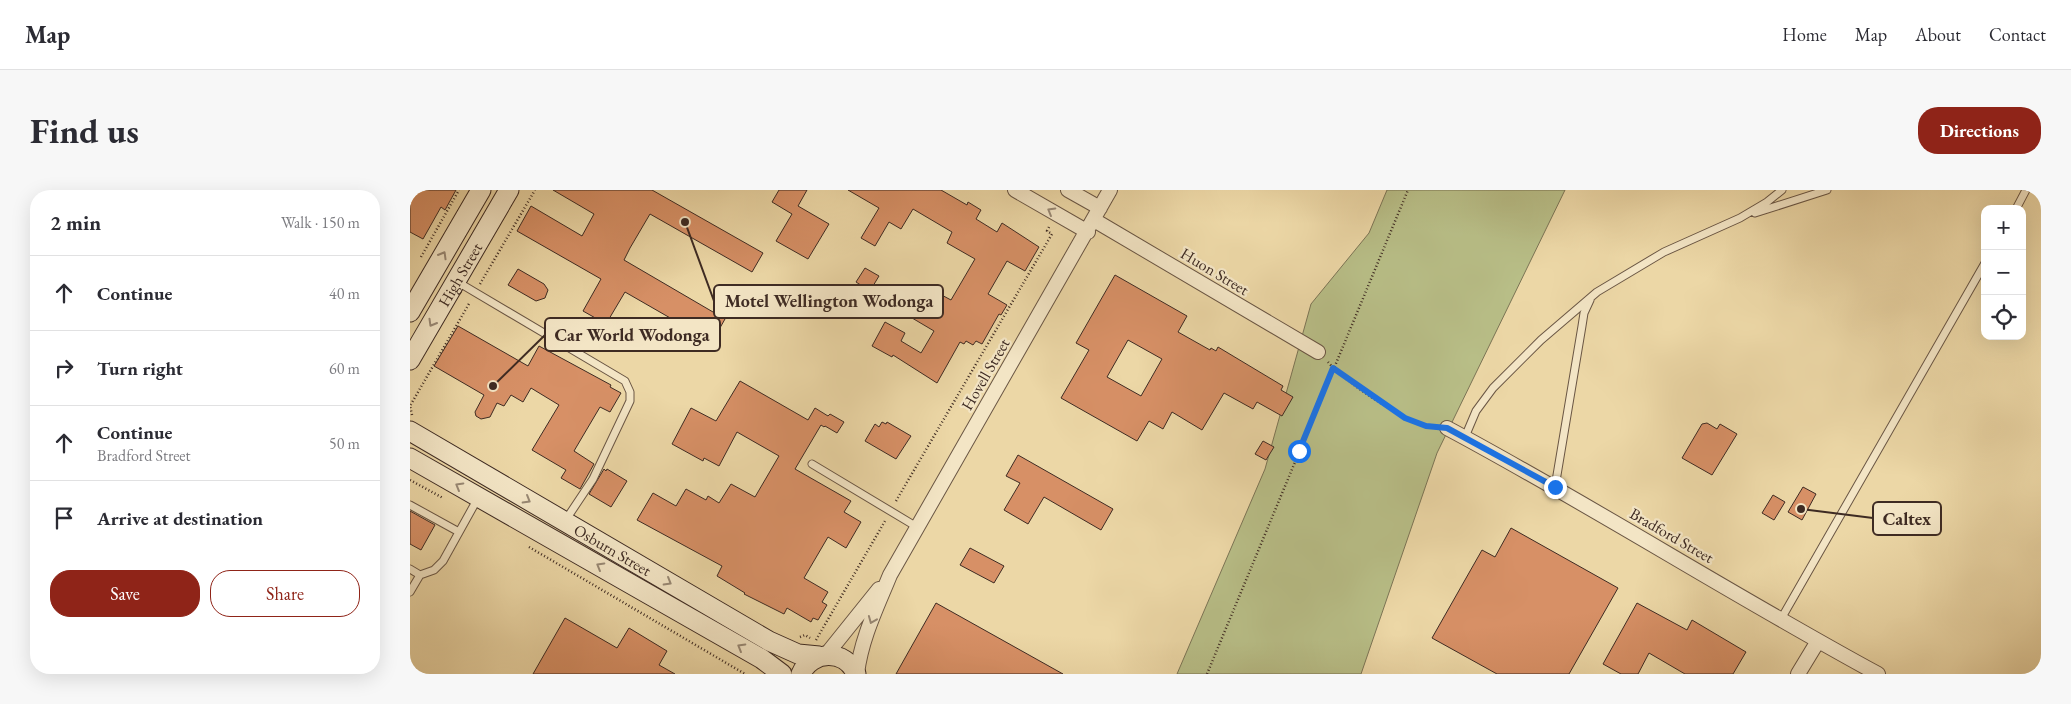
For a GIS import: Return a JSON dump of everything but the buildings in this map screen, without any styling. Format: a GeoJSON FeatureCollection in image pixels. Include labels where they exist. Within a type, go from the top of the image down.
{"type":"FeatureCollection","features":[{"type":"Feature","properties":{"kind":"street","name":"High Street"},"geometry":{"type":"LineString","coordinates":[[410,312],[481,190]]}},
{"type":"Feature","properties":{"kind":"street","name":"High Street"},"geometry":{"type":"LineString","coordinates":[[410,360],[509,190]]}},
{"type":"Feature","properties":{"kind":"street","name":"Huon Street"},"geometry":{"type":"LineString","coordinates":[[1014,190],[1056,214],[1094,220]]}},
{"type":"Feature","properties":{"kind":"street","name":"Huon Street"},"geometry":{"type":"LineString","coordinates":[[1068,190],[1094,220],[1318,352]]}},
{"type":"Feature","properties":{"kind":"street","name":"Hovell Street"},"geometry":{"type":"LineString","coordinates":[[856,674],[862,646],[890,575],[1110,190]]}},
{"type":"Feature","properties":{"kind":"street","name":"Bradford Street"},"geometry":{"type":"LineString","coordinates":[[1447,428],[1555,487],[1818,641],[1878,674]]}},
{"type":"Feature","properties":{"kind":"street","name":"Osburn Street"},"geometry":{"type":"LineString","coordinates":[[410,431],[769,641],[803,655],[843,659],[856,674]]}},
{"type":"Feature","properties":{"kind":"street","name":"Osburn Street"},"geometry":{"type":"LineString","coordinates":[[410,458],[762,659],[782,674]]}},
{"type":"Feature","properties":{"kind":"street"},"geometry":{"type":"LineString","coordinates":[[478,497],[488,477]]}},
{"type":"Feature","properties":{"kind":"street","name":"Hovell Street"},"geometry":{"type":"LineString","coordinates":[[822,656],[890,575]]}},
{"type":"Feature","properties":{"kind":"street"},"geometry":{"type":"LineString","coordinates":[[1798,674],[1818,641]]}},
{"type":"Feature","properties":{"kind":"street"},"geometry":{"type":"LineString","coordinates":[[801,674],[808,663],[822,656]]}},
{"type":"Feature","properties":{"kind":"lane"},"geometry":{"type":"LineString","coordinates":[[1740,218],[1767,202],[1782,190]]}},
{"type":"Feature","properties":{"kind":"lane"},"geometry":{"type":"LineString","coordinates":[[1465,437],[1481,404],[1500,381],[1541,340],[1597,292],[1664,252],[1740,218],[1827,190]]}},
{"type":"Feature","properties":{"kind":"lane"},"geometry":{"type":"LineString","coordinates":[[2018,205],[2026,190]]}},
{"type":"Feature","properties":{"kind":"lane"},"geometry":{"type":"LineString","coordinates":[[1781,619],[1981,270]]}},
{"type":"Feature","properties":{"kind":"lane"},"geometry":{"type":"LineString","coordinates":[[456,280],[625,381],[629,386],[630,401],[593,479],[565,522]]}},
{"type":"Feature","properties":{"kind":"lane"},"geometry":{"type":"LineString","coordinates":[[1555,487],[1582,326],[1586,308],[1597,292]]}},
{"type":"Feature","properties":{"kind":"lane"},"geometry":{"type":"LineString","coordinates":[[812,464],[917,527]]}},
{"type":"Feature","properties":{"kind":"lane"},"geometry":{"type":"LineString","coordinates":[[410,592],[420,575],[434,570],[444,561],[478,497]]}},
{"type":"Feature","properties":{"kind":"lane"},"geometry":{"type":"LineString","coordinates":[[410,505],[460,532]]}},
{"type":"Feature","properties":{"kind":"lane"},"geometry":{"type":"LineString","coordinates":[[410,569],[420,575]]}},
{"type":"Feature","properties":{"kind":"path"},"geometry":{"type":"LineString","coordinates":[[420,258],[459,190]]}},
{"type":"Feature","properties":{"kind":"path"},"geometry":{"type":"LineString","coordinates":[[410,420],[412,417],[410,406],[534,190]]}},
{"type":"Feature","properties":{"kind":"path"},"geometry":{"type":"LineString","coordinates":[[1207,674],[1408,190]]}},
{"type":"Feature","properties":{"kind":"path"},"geometry":{"type":"LineString","coordinates":[[791,651],[802,635],[815,641],[1052,234],[1046,230],[1056,214]]}},
{"type":"Feature","properties":{"kind":"path"},"geometry":{"type":"LineString","coordinates":[[1333,368],[1405,418],[1426,426],[1447,428]]}},
{"type":"Feature","properties":{"kind":"path"},"geometry":{"type":"LineString","coordinates":[[410,480],[444,499]]}},
{"type":"Feature","properties":{"kind":"path"},"geometry":{"type":"LineString","coordinates":[[522,543],[745,674]]}},
{"type":"Feature","properties":{"kind":"green space"},"geometry":{"type":"Polygon","coordinates":[[[1387,190],[1565,190],[1437,453],[1361,674],[1177,674],[1265,469],[1311,304],[1369,233],[1387,190]]]}},
{"type":"Feature","properties":{"kind":"place","name":"Motel Wellington Wodonga"},"geometry":{"type":"Point","coordinates":[685,222]}},
{"type":"Feature","properties":{"kind":"place","name":"Car World Wodonga"},"geometry":{"type":"Point","coordinates":[493,386]}},
{"type":"Feature","properties":{"kind":"place","name":"Caltex"},"geometry":{"type":"Point","coordinates":[1801,509]}},
{"type":"Feature","properties":{"kind":"route"},"geometry":{"type":"LineString","coordinates":[[1299,451],[1333,368],[1405,418],[1426,426],[1447,428],[1555,487]]}}]}
